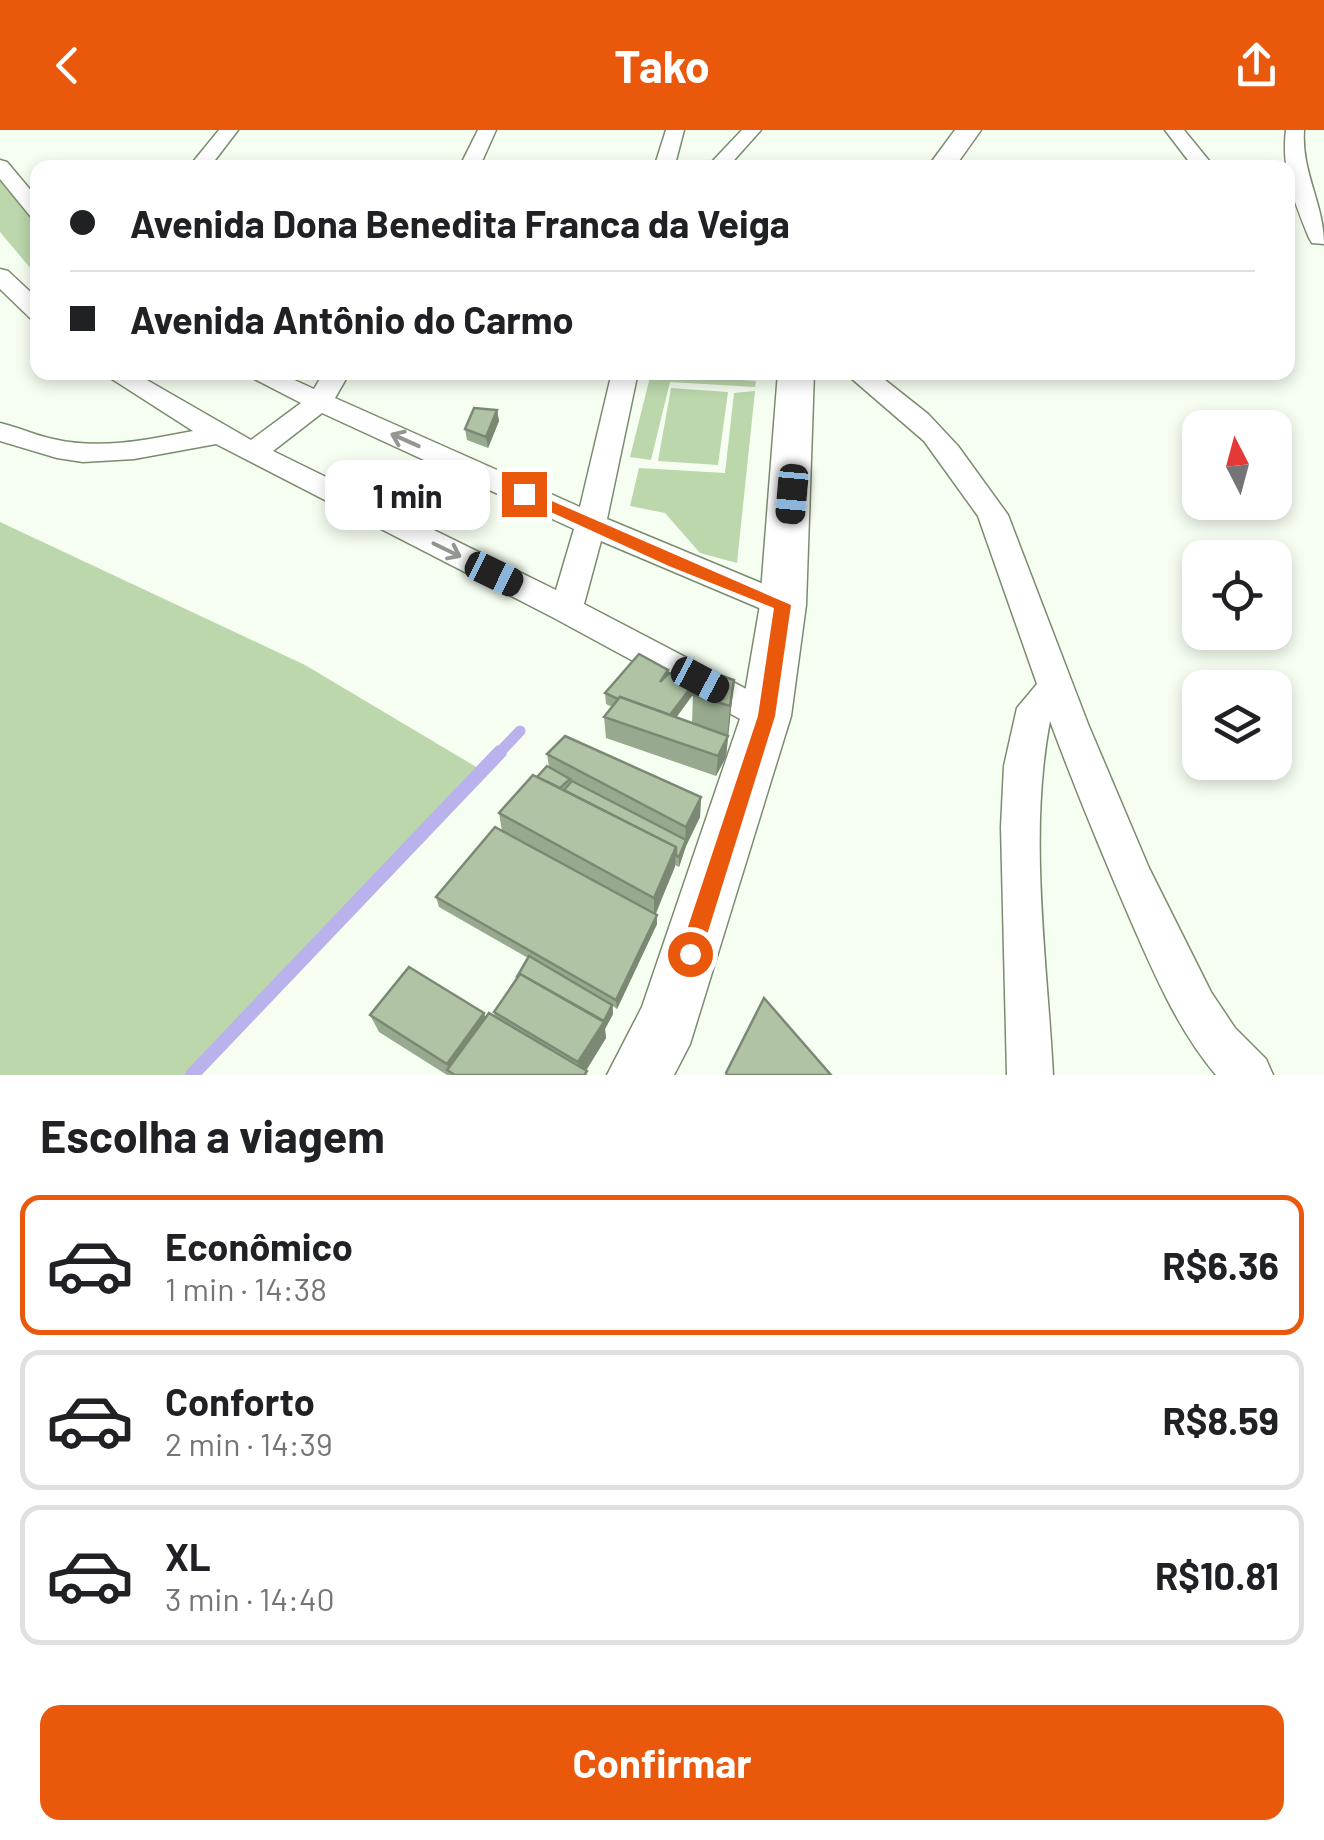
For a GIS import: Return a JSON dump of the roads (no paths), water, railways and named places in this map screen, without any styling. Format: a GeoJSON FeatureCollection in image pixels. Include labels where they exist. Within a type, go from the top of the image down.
{"type":"FeatureCollection","features":[{"type":"Feature","properties":{"kind":"main road"},"geometry":{"type":"LineString","coordinates":[[946,160],[968,130]]}},
{"type":"Feature","properties":{"kind":"main road"},"geometry":{"type":"LineString","coordinates":[[640,1075],[668,1022],[766,716],[783,605],[796,380]]}},
{"type":"Feature","properties":{"kind":"street"},"geometry":{"type":"LineString","coordinates":[[205,160],[229,130]]}},
{"type":"Feature","properties":{"kind":"street"},"geometry":{"type":"LineString","coordinates":[[473,160],[487,130]]}},
{"type":"Feature","properties":{"kind":"street"},"geometry":{"type":"LineString","coordinates":[[671,160],[675,130]]}},
{"type":"Feature","properties":{"kind":"street"},"geometry":{"type":"LineString","coordinates":[[724,160],[752,130]]}},
{"type":"Feature","properties":{"kind":"street"},"geometry":{"type":"LineString","coordinates":[[1174,130],[1198,160]]}},
{"type":"Feature","properties":{"kind":"street"},"geometry":{"type":"LineString","coordinates":[[1293,160],[1295,130]]}},
{"type":"Feature","properties":{"kind":"street"},"geometry":{"type":"LineString","coordinates":[[0,166],[30,203]]}},
{"type":"Feature","properties":{"kind":"street"},"geometry":{"type":"LineString","coordinates":[[1295,173],[1322,239]]}},
{"type":"Feature","properties":{"kind":"street"},"geometry":{"type":"LineString","coordinates":[[1295,225],[1322,239]]}},
{"type":"Feature","properties":{"kind":"street"},"geometry":{"type":"LineString","coordinates":[[0,276],[30,305]]}},
{"type":"Feature","properties":{"kind":"street"},"geometry":{"type":"LineString","coordinates":[[127,380],[219,435],[566,608],[766,716]]}},
{"type":"Feature","properties":{"kind":"street"},"geometry":{"type":"LineString","coordinates":[[272,380],[591,524],[783,605]]}},
{"type":"Feature","properties":{"kind":"street"},"geometry":{"type":"LineString","coordinates":[[254,452],[320,402],[332,380]]}},
{"type":"Feature","properties":{"kind":"street"},"geometry":{"type":"LineString","coordinates":[[566,608],[591,524],[623,380]]}},
{"type":"Feature","properties":{"kind":"street"},"geometry":{"type":"LineString","coordinates":[[868,380],[918,416],[942,442],[993,515],[1123,860],[1188,995],[1224,1054],[1250,1075]]}},
{"type":"Feature","properties":{"kind":"street"},"geometry":{"type":"LineString","coordinates":[[0,431],[75,455],[219,435]]}},
{"type":"Feature","properties":{"kind":"street"},"geometry":{"type":"LineString","coordinates":[[1030,1075],[1020,827],[1023,766],[1036,708],[1056,686]]}},
{"type":"Feature","properties":{"kind":"waterway"},"geometry":{"type":"LineString","coordinates":[[498,754],[520,731]]}},
{"type":"Feature","properties":{"kind":"waterway"},"geometry":{"type":"LineString","coordinates":[[192,1075],[500,752]]}}]}
